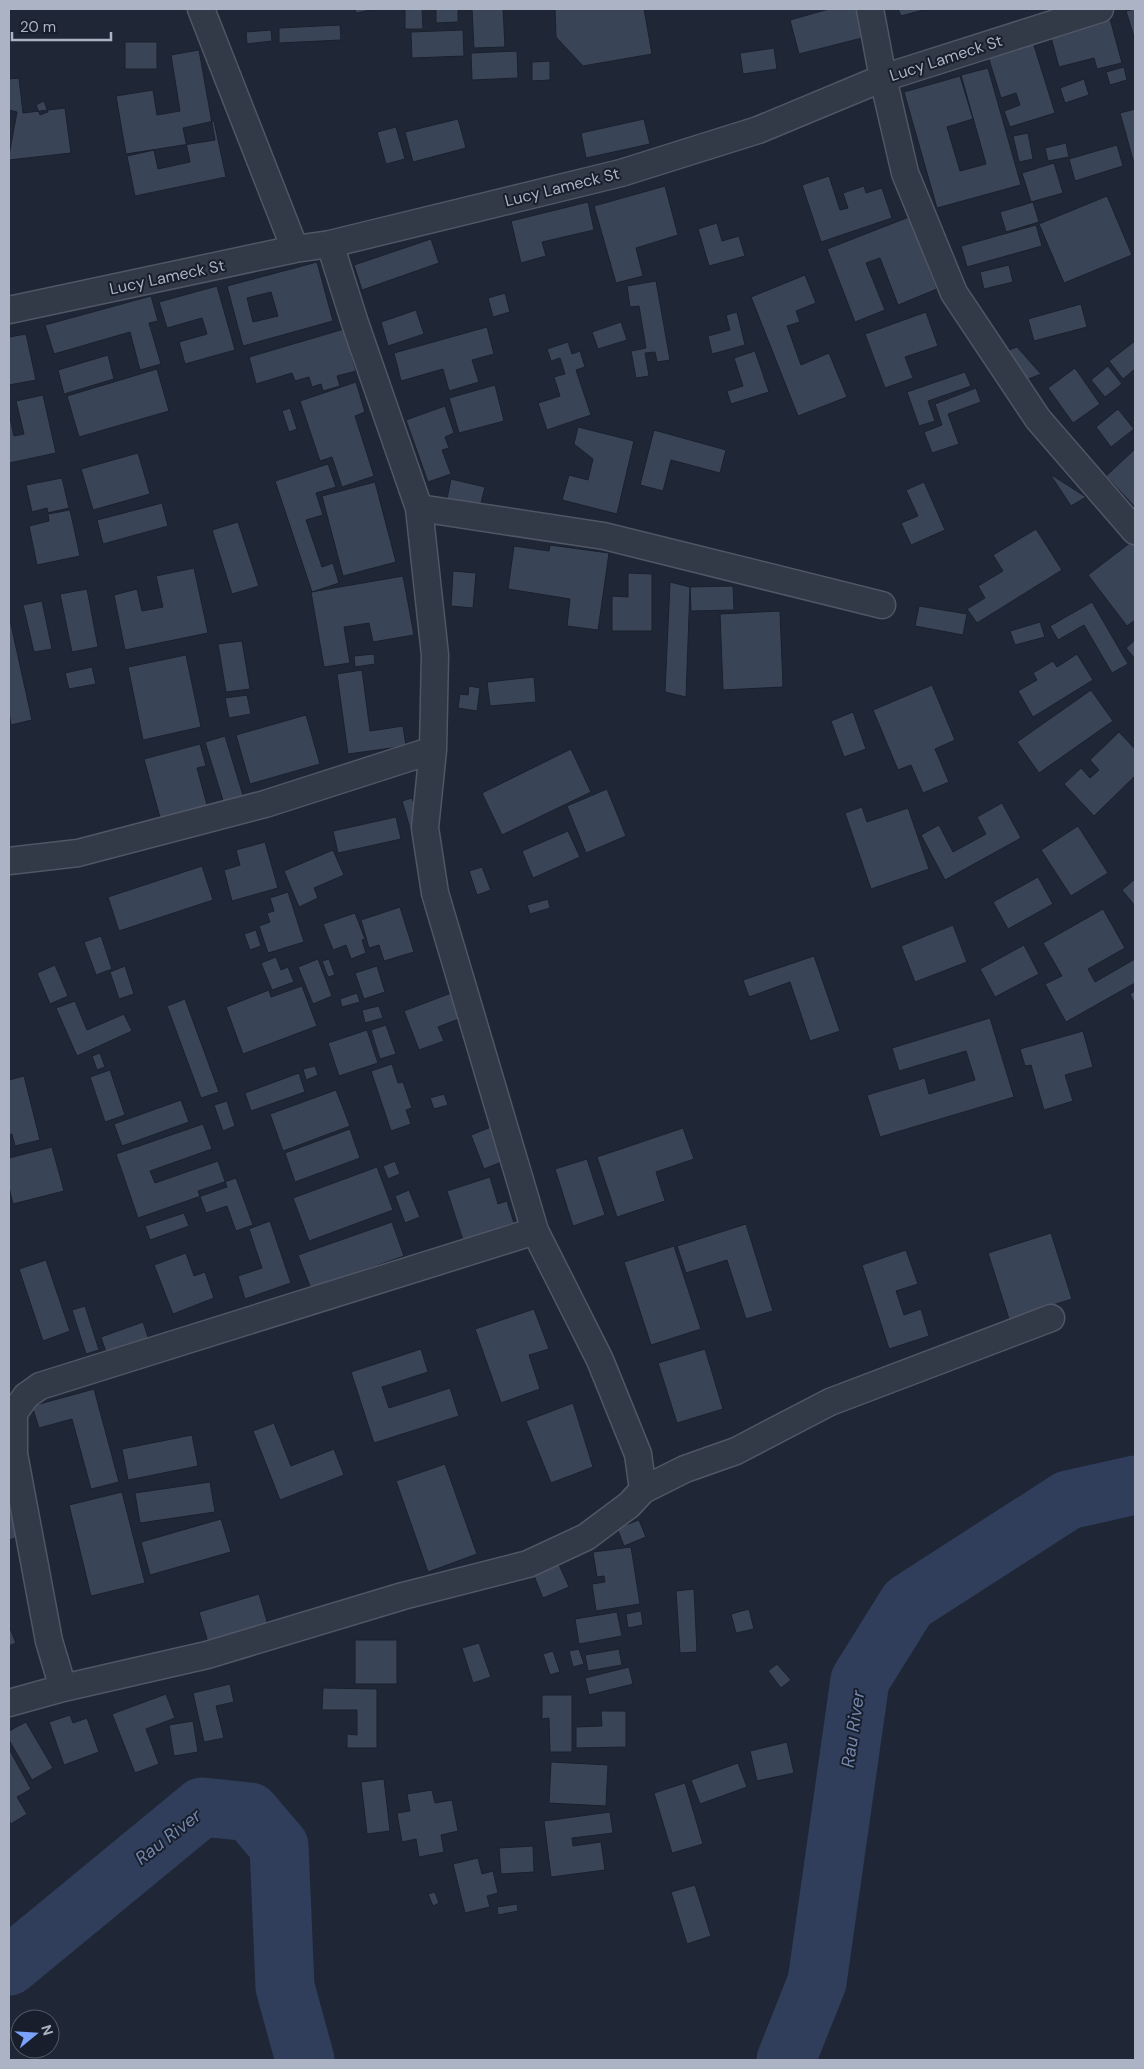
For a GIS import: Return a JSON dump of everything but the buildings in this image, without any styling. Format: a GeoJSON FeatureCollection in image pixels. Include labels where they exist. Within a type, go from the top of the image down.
{"type":"FeatureCollection","features":[{"type":"Feature","properties":{"kind":"street"},"geometry":{"type":"LineString","coordinates":[[201,9],[295,249]]}},
{"type":"Feature","properties":{"kind":"street"},"geometry":{"type":"LineString","coordinates":[[870,9],[883,78],[905,173],[954,293],[1038,419],[1135,531]]}},
{"type":"Feature","properties":{"kind":"street","name":"Lucy Lameck St"},"geometry":{"type":"LineString","coordinates":[[9,310],[295,249],[330,244],[621,173],[758,130],[883,78],[1100,9]]}},
{"type":"Feature","properties":{"kind":"street"},"geometry":{"type":"LineString","coordinates":[[330,244],[355,323],[419,508],[435,656],[433,750],[425,828],[436,893],[535,1231],[600,1360],[638,1454],[643,1490]]}},
{"type":"Feature","properties":{"kind":"street"},"geometry":{"type":"LineString","coordinates":[[419,508],[604,536],[882,605]]}},
{"type":"Feature","properties":{"kind":"street"},"geometry":{"type":"LineString","coordinates":[[9,861],[78,853],[247,809],[433,750]]}},
{"type":"Feature","properties":{"kind":"street"},"geometry":{"type":"LineString","coordinates":[[63,1688],[49,1641],[14,1454],[14,1413],[26,1396],[40,1386],[535,1231]]}},
{"type":"Feature","properties":{"kind":"street"},"geometry":{"type":"LineString","coordinates":[[9,1703],[63,1688],[207,1655],[403,1596],[528,1564],[586,1537],[629,1505],[643,1490],[686,1470],[736,1451],[830,1402],[1051,1318]]}},
{"type":"Feature","properties":{"kind":"waterway","name":"Rau River"},"geometry":{"type":"LineString","coordinates":[[786,2060],[817,1982],[860,1680],[908,1603],[1068,1500],[1135,1485]]}},
{"type":"Feature","properties":{"kind":"waterway","name":"Rau River"},"geometry":{"type":"LineString","coordinates":[[9,1966],[202,1807],[250,1812],[279,1846],[285,1987],[305,2060]]}}]}
